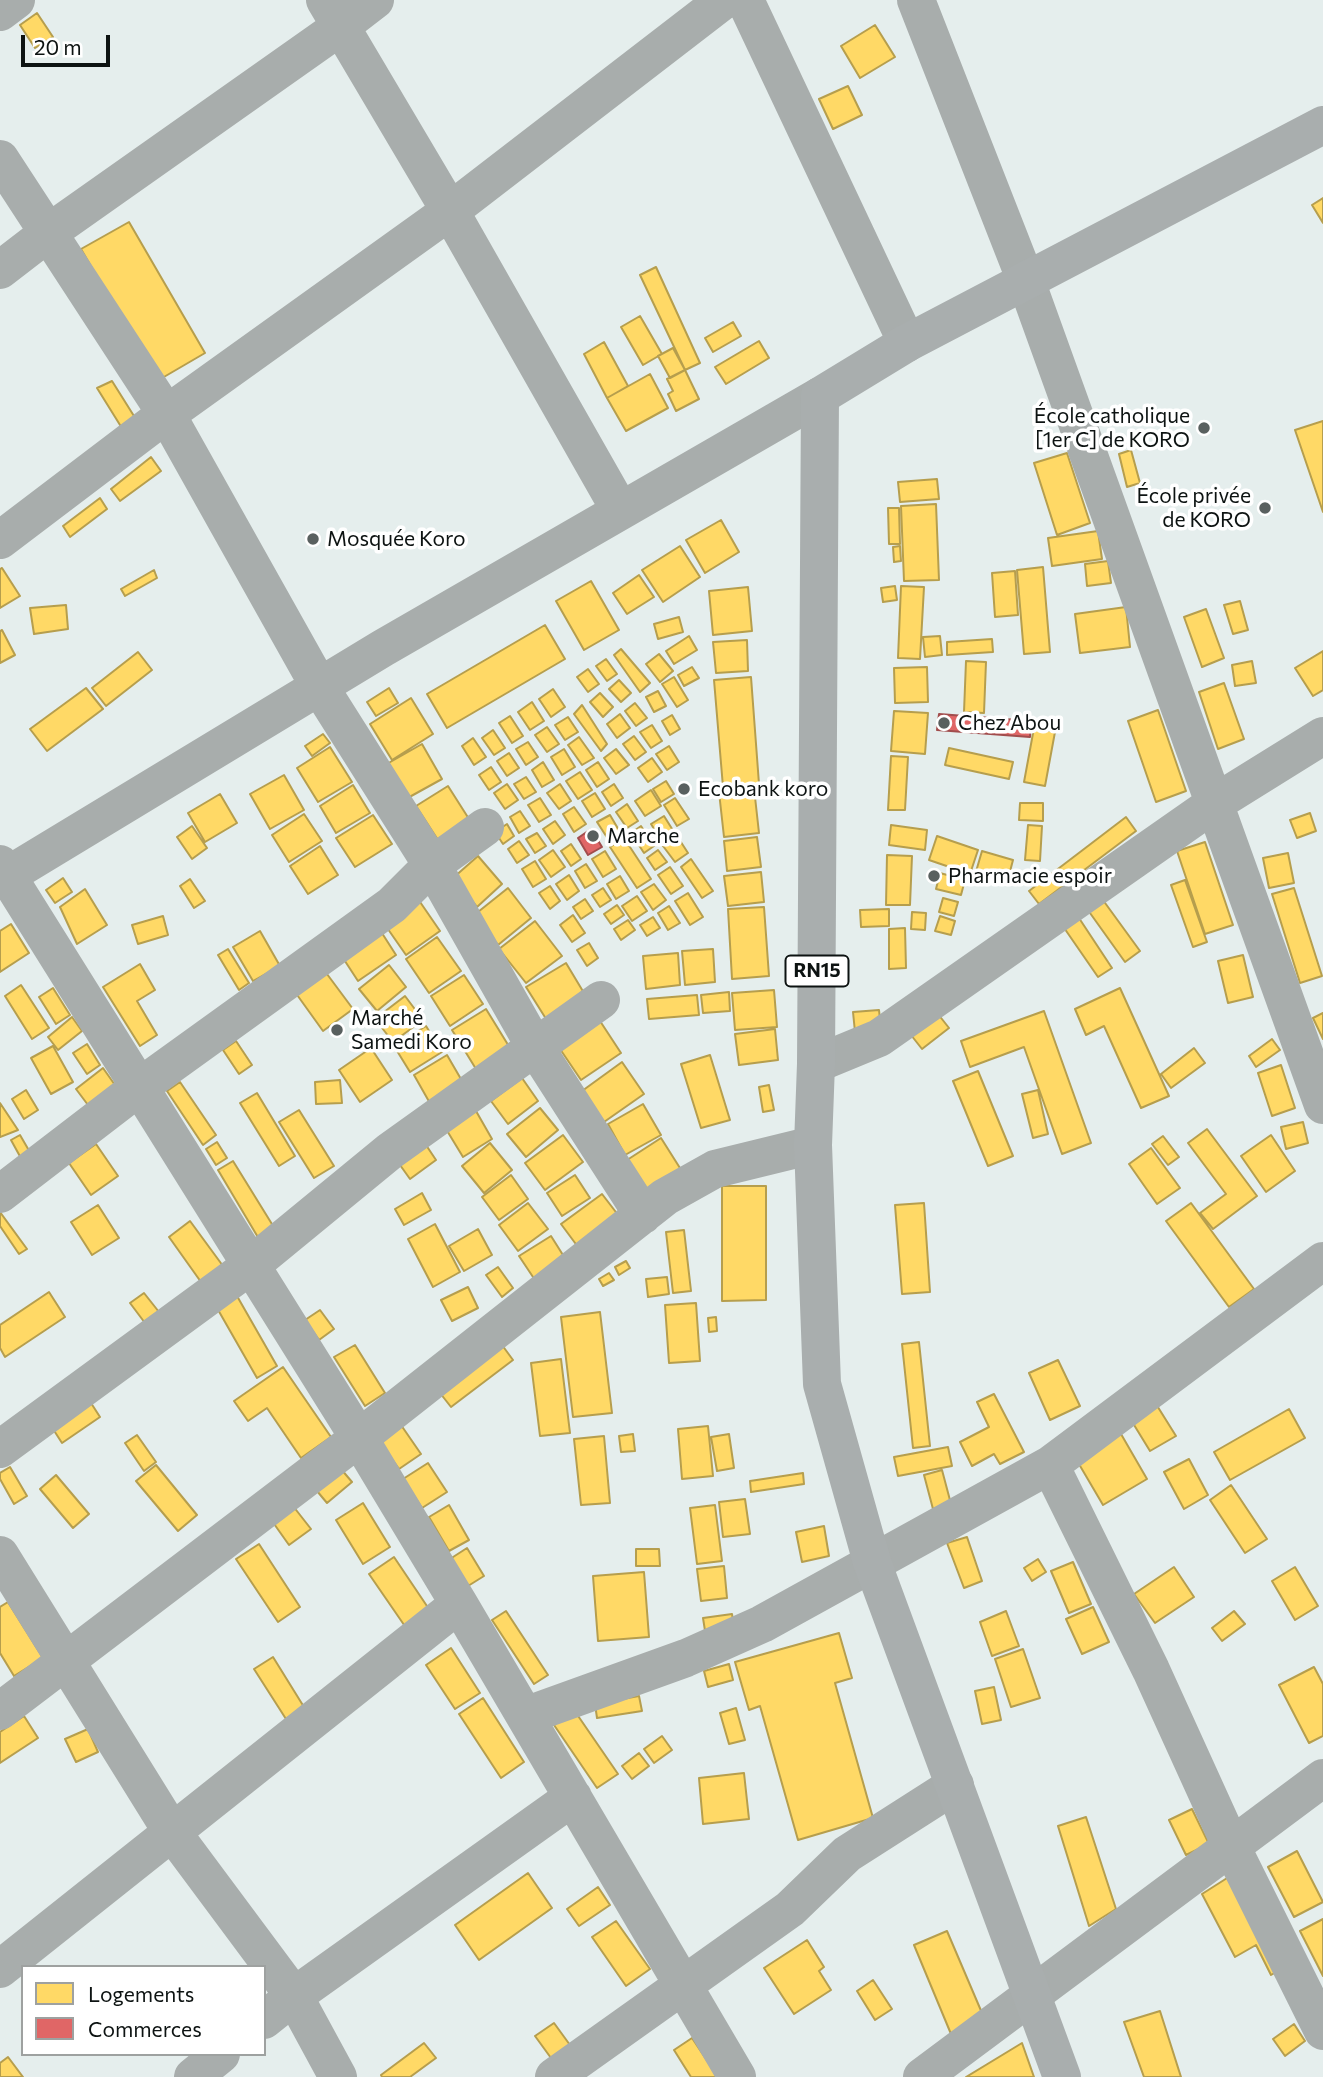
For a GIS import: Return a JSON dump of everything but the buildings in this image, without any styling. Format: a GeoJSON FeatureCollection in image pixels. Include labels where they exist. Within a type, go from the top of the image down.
{"type":"FeatureCollection","features":[{"type":"Feature","properties":{"kind":"main road"},"geometry":{"type":"LineString","coordinates":[[820,396],[907,343],[1323,125]]}},
{"type":"Feature","properties":{"kind":"main road","name":"RN15"},"geometry":{"type":"LineString","coordinates":[[820,396],[816,1065],[813,1145],[822,1384],[872,1562],[1062,2077]]}},
{"type":"Feature","properties":{"kind":"street"},"geometry":{"type":"LineString","coordinates":[[0,12],[16,0]]}},
{"type":"Feature","properties":{"kind":"street"},"geometry":{"type":"LineString","coordinates":[[0,270],[333,14],[375,0]]}},
{"type":"Feature","properties":{"kind":"street"},"geometry":{"type":"LineString","coordinates":[[0,540],[167,415],[450,211],[724,0]]}},
{"type":"Feature","properties":{"kind":"street"},"geometry":{"type":"LineString","coordinates":[[744,0],[907,343]]}},
{"type":"Feature","properties":{"kind":"street"},"geometry":{"type":"LineString","coordinates":[[916,0],[1026,281],[1323,1105]]}},
{"type":"Feature","properties":{"kind":"street"},"geometry":{"type":"LineString","coordinates":[[333,14],[450,211],[620,510]]}},
{"type":"Feature","properties":{"kind":"street"},"geometry":{"type":"LineString","coordinates":[[0,159],[167,415],[318,686],[432,865],[535,1047],[643,1215]]}},
{"type":"Feature","properties":{"kind":"street"},"geometry":{"type":"LineString","coordinates":[[737,2077],[359,1438],[2,873],[318,686],[820,396]]}},
{"type":"Feature","properties":{"kind":"street"},"geometry":{"type":"LineString","coordinates":[[816,1065],[879,1038],[1215,803],[1323,736]]}},
{"type":"Feature","properties":{"kind":"street"},"geometry":{"type":"LineString","coordinates":[[0,1194],[138,1088],[393,905],[432,865],[485,827]]}},
{"type":"Feature","properties":{"kind":"street"},"geometry":{"type":"LineString","coordinates":[[0,1449],[250,1266],[390,1151],[601,1000]]}},
{"type":"Feature","properties":{"kind":"street"},"geometry":{"type":"LineString","coordinates":[[0,1712],[359,1438],[665,1197],[715,1169],[813,1145]]}},
{"type":"Feature","properties":{"kind":"street"},"geometry":{"type":"LineString","coordinates":[[525,1716],[699,1653],[762,1624],[1050,1465],[1323,1261]]}},
{"type":"Feature","properties":{"kind":"street"},"geometry":{"type":"LineString","coordinates":[[1050,1465],[1151,1670],[1231,1846],[1323,2031]]}},
{"type":"Feature","properties":{"kind":"street"},"geometry":{"type":"LineString","coordinates":[[0,1555],[172,1832],[294,1996],[338,2077]]}},
{"type":"Feature","properties":{"kind":"street"},"geometry":{"type":"LineString","coordinates":[[0,1969],[459,1604]]}},
{"type":"Feature","properties":{"kind":"street"},"geometry":{"type":"LineString","coordinates":[[922,2077],[1323,1778]]}},
{"type":"Feature","properties":{"kind":"street"},"geometry":{"type":"LineString","coordinates":[[554,2077],[790,1909],[847,1854],[955,1785]]}},
{"type":"Feature","properties":{"kind":"street"},"geometry":{"type":"LineString","coordinates":[[266,2018],[573,1797]]}},
{"type":"Feature","properties":{"kind":"street"},"geometry":{"type":"LineString","coordinates":[[193,2077],[219,2056]]}},
{"type":"Feature","properties":{"kind":"place","name":"École catholique [1er C] de KORO"},"geometry":{"type":"Point","coordinates":[1204,428]}},
{"type":"Feature","properties":{"kind":"place","name":"École privée de KORO"},"geometry":{"type":"Point","coordinates":[1265,508]}},
{"type":"Feature","properties":{"kind":"place","name":"Mosquée Koro"},"geometry":{"type":"Point","coordinates":[313,539]}},
{"type":"Feature","properties":{"kind":"place","name":"Chez Abou"},"geometry":{"type":"Point","coordinates":[944,723]}},
{"type":"Feature","properties":{"kind":"place","name":"Ecobank koro"},"geometry":{"type":"Point","coordinates":[684,789]}},
{"type":"Feature","properties":{"kind":"place","name":"Marche"},"geometry":{"type":"Point","coordinates":[593,836]}},
{"type":"Feature","properties":{"kind":"place","name":"Pharmacie espoir"},"geometry":{"type":"Point","coordinates":[934,876]}},
{"type":"Feature","properties":{"kind":"place","name":"Marché Samedi Koro"},"geometry":{"type":"Point","coordinates":[337,1030]}}]}
